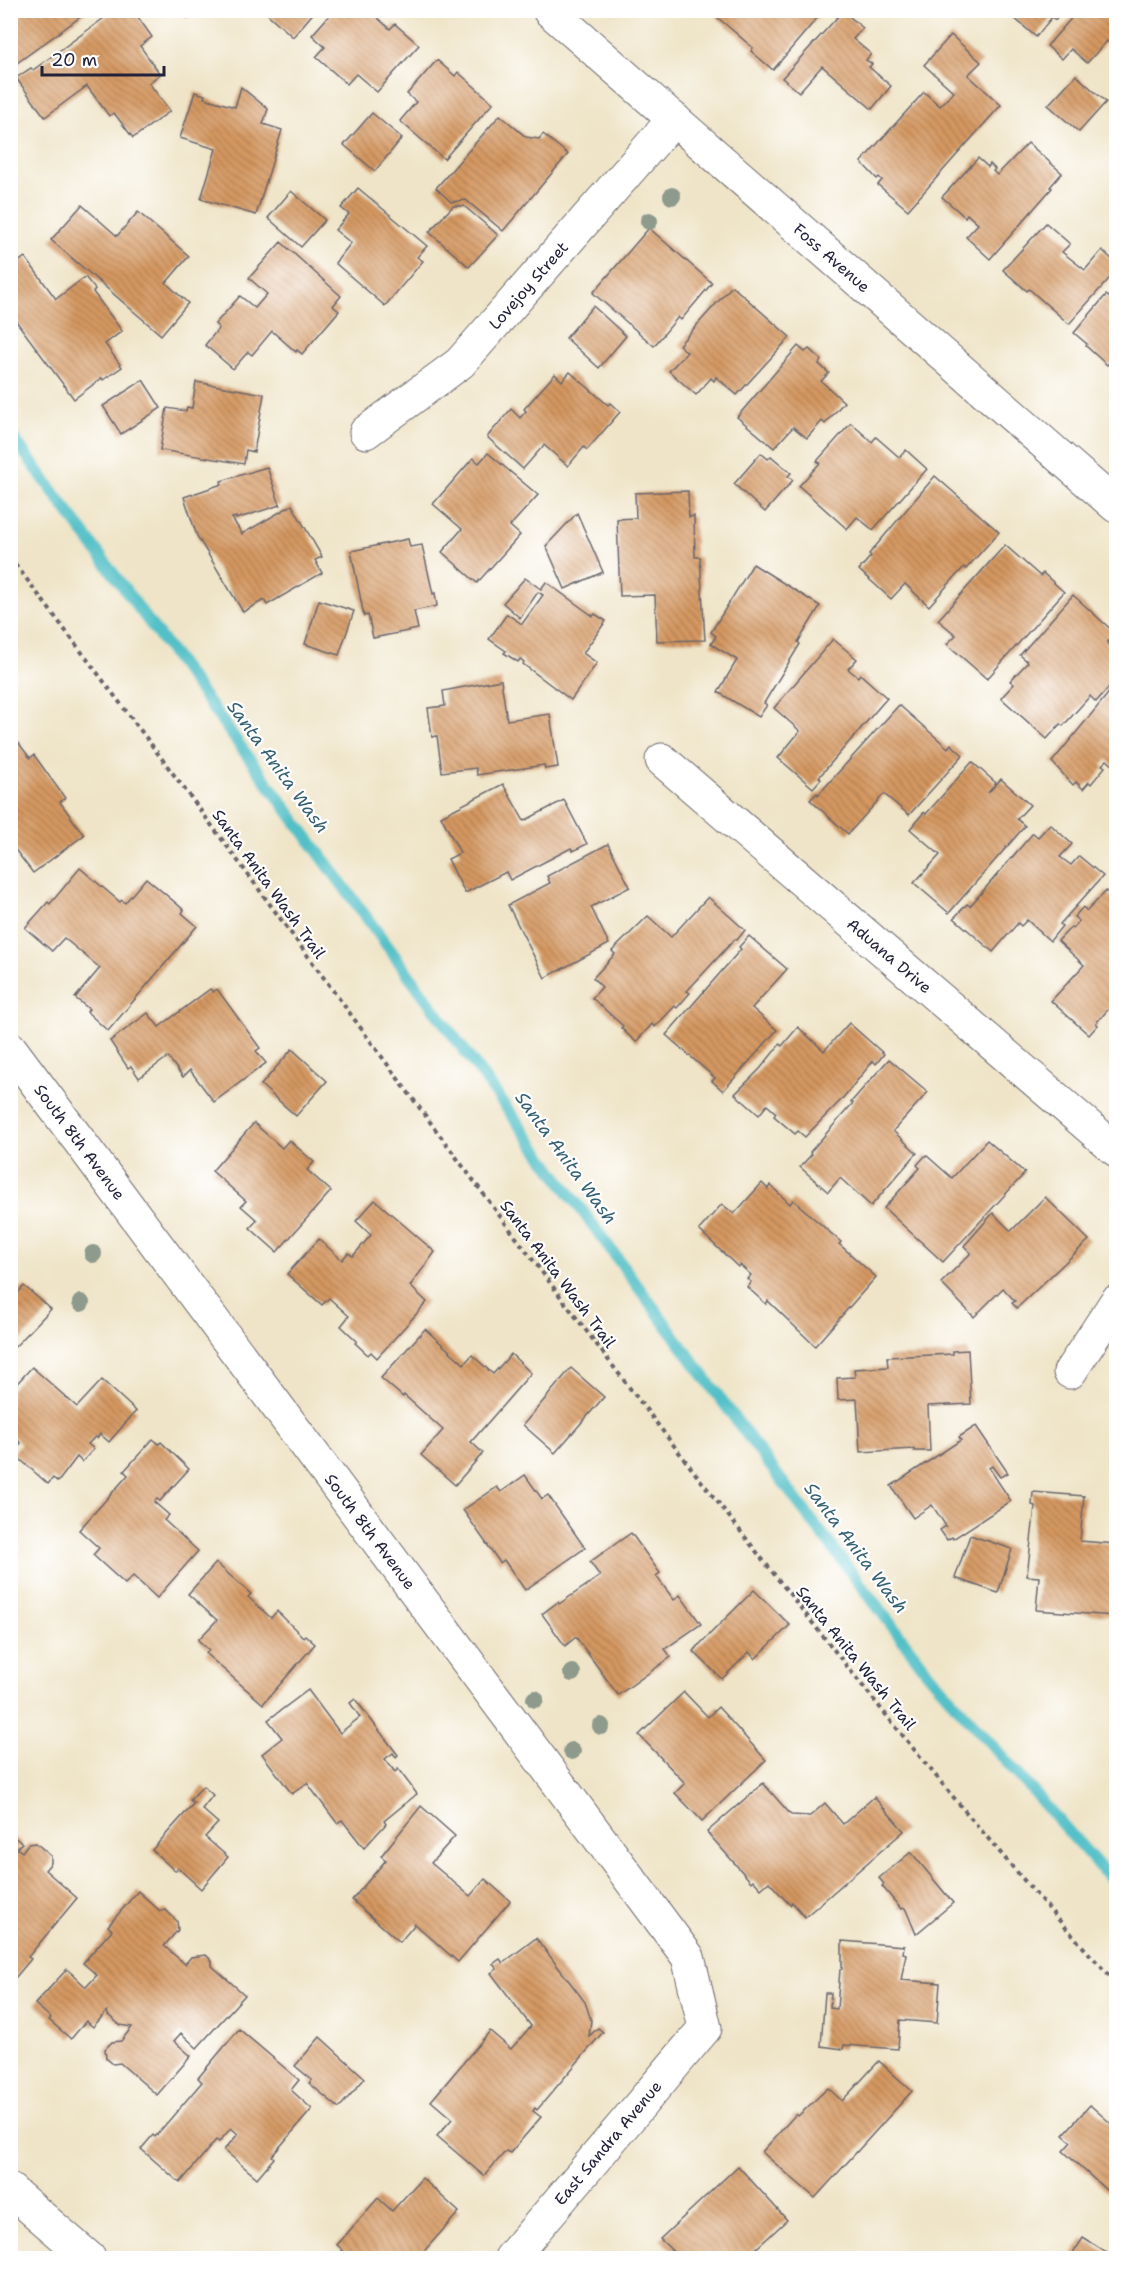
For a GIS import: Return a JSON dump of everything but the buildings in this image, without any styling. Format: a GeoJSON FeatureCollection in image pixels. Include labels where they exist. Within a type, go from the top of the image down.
{"type":"FeatureCollection","features":[{"type":"Feature","properties":{"kind":"street","name":"Foss Avenue"},"geometry":{"type":"LineString","coordinates":[[549,10],[1116,506]]}},
{"type":"Feature","properties":{"kind":"street","name":"Lovejoy Street"},"geometry":{"type":"LineString","coordinates":[[366,432],[460,363],[674,119]]}},
{"type":"Feature","properties":{"kind":"street","name":"Aduana Drive"},"geometry":{"type":"LineString","coordinates":[[662,760],[1116,1150]]}},
{"type":"Feature","properties":{"kind":"street","name":"South 8th Avenue"},"geometry":{"type":"LineString","coordinates":[[10,1048],[688,1957],[705,2028]]}},
{"type":"Feature","properties":{"kind":"street"},"geometry":{"type":"LineString","coordinates":[[1070,1372],[1116,1302]]}},
{"type":"Feature","properties":{"kind":"street","name":"East Sandra Avenue"},"geometry":{"type":"LineString","coordinates":[[511,2259],[705,2028]]}},
{"type":"Feature","properties":{"kind":"street"},"geometry":{"type":"LineString","coordinates":[[10,2190],[89,2259]]}},
{"type":"Feature","properties":{"kind":"path","name":"Santa Anita Wash Trail"},"geometry":{"type":"LineString","coordinates":[[10,557],[622,1379],[864,1690],[1043,1904],[1116,1983]]}},
{"type":"Feature","properties":{"kind":"waterway","name":"Santa Anita Wash"},"geometry":{"type":"LineString","coordinates":[[10,433],[759,1451],[928,1673],[1116,1885]]}}]}
